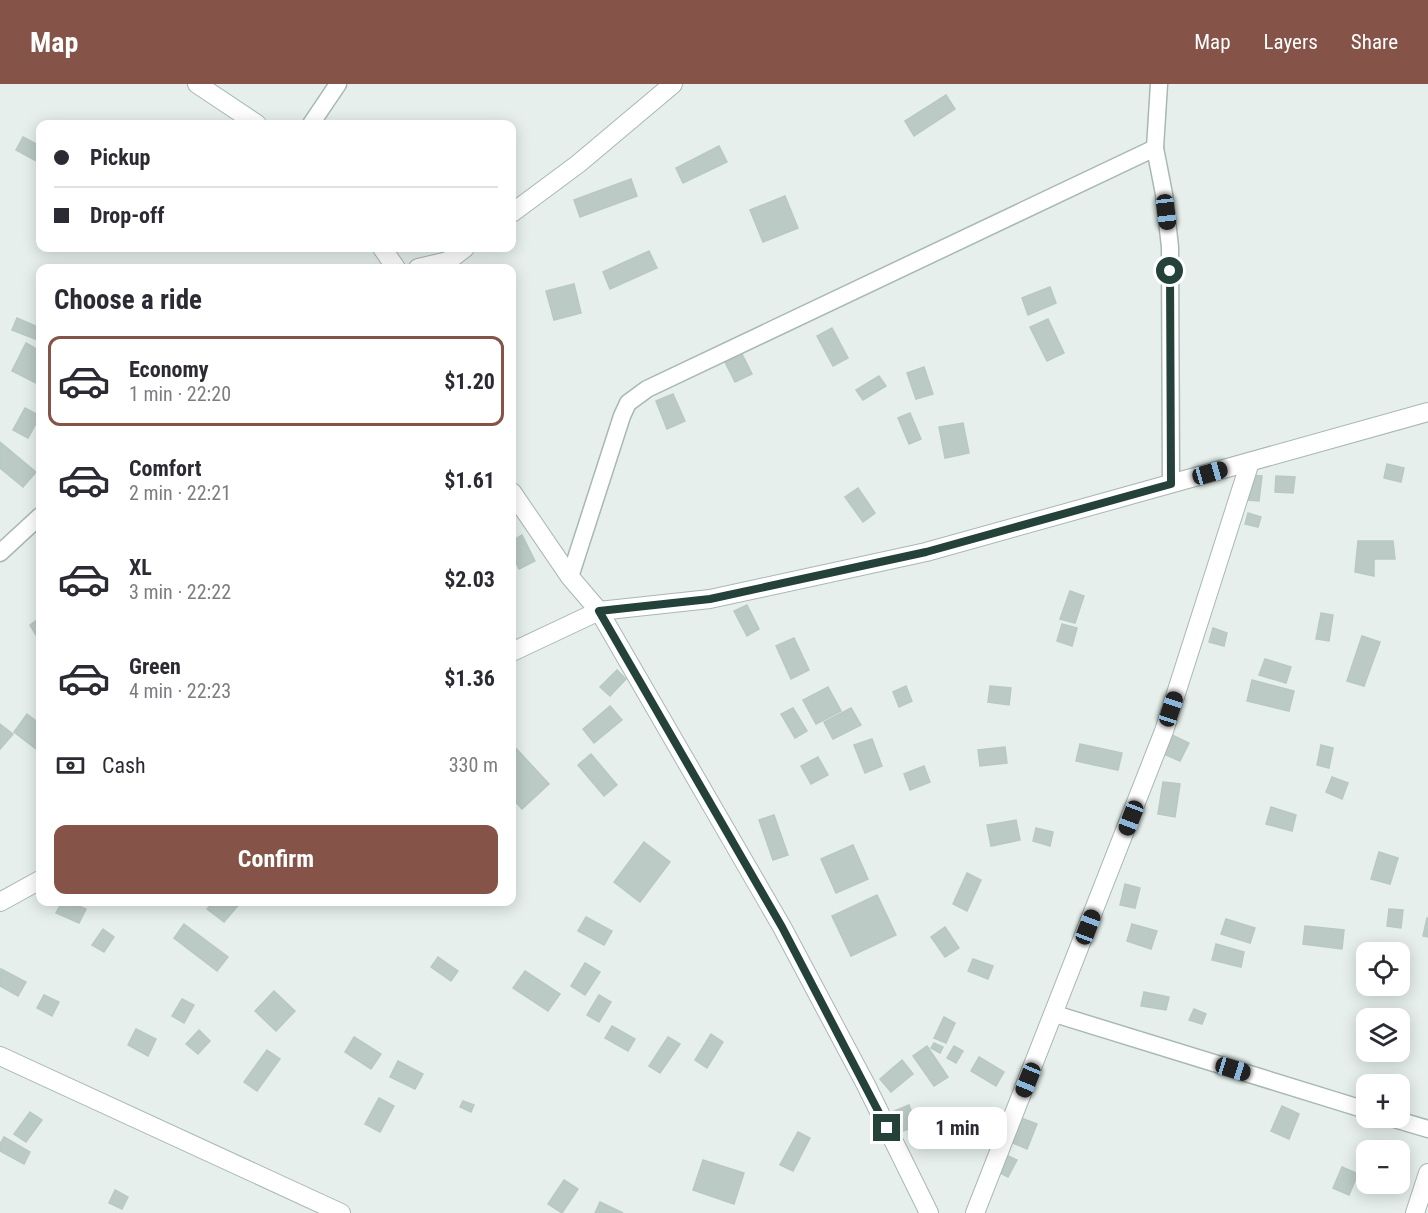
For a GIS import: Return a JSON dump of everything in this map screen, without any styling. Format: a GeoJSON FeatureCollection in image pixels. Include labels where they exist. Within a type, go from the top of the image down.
{"type":"FeatureCollection","features":[{"type":"Feature","properties":{"kind":"street"},"geometry":{"type":"LineString","coordinates":[[197,84],[251,120]]}},
{"type":"Feature","properties":{"kind":"street"},"geometry":{"type":"LineString","coordinates":[[516,210],[578,164],[673,84]]}},
{"type":"Feature","properties":{"kind":"street"},"geometry":{"type":"LineString","coordinates":[[435,264],[448,261],[460,252]]}},
{"type":"Feature","properties":{"kind":"street"},"geometry":{"type":"LineString","coordinates":[[516,650],[599,611],[710,599],[915,554],[1428,412]]}},
{"type":"Feature","properties":{"kind":"street"},"geometry":{"type":"LineString","coordinates":[[975,1213],[1164,732],[1250,462]]}},
{"type":"Feature","properties":{"kind":"street"},"geometry":{"type":"LineString","coordinates":[[516,498],[570,577],[599,611],[782,927],[866,1085],[930,1213]]}},
{"type":"Feature","properties":{"kind":"street"},"geometry":{"type":"LineString","coordinates":[[0,902],[36,882]]}},
{"type":"Feature","properties":{"kind":"street"},"geometry":{"type":"LineString","coordinates":[[0,1056],[331,1210]]}},
{"type":"Feature","properties":{"kind":"street"},"geometry":{"type":"LineString","coordinates":[[1415,1213],[1428,1175]]}},
{"type":"Feature","properties":{"kind":"lane"},"geometry":{"type":"LineString","coordinates":[[314,120],[338,84]]}},
{"type":"Feature","properties":{"kind":"lane"},"geometry":{"type":"LineString","coordinates":[[1159,84],[1155,148],[1164,194],[1170,247],[1171,484]]}},
{"type":"Feature","properties":{"kind":"lane"},"geometry":{"type":"LineString","coordinates":[[570,577],[622,416],[628,403],[647,389],[1155,148]]}},
{"type":"Feature","properties":{"kind":"lane"},"geometry":{"type":"LineString","coordinates":[[0,553],[36,520]]}},
{"type":"Feature","properties":{"kind":"lane"},"geometry":{"type":"LineString","coordinates":[[1055,1014],[1356,1107]]}},
{"type":"Feature","properties":{"kind":"lane"},"geometry":{"type":"LineString","coordinates":[[1410,1124],[1428,1129]]}},
{"type":"Feature","properties":{"kind":"building"},"geometry":{"type":"Polygon","coordinates":[[[946,95],[955,109],[914,136],[905,121],[946,95]]]}},
{"type":"Feature","properties":{"kind":"building"},"geometry":{"type":"Polygon","coordinates":[[[23,137],[36,144],[36,161],[16,150],[23,137]]]}},
{"type":"Feature","properties":{"kind":"building"},"geometry":{"type":"Polygon","coordinates":[[[719,146],[727,162],[683,183],[676,168],[719,146]]]}},
{"type":"Feature","properties":{"kind":"building"},"geometry":{"type":"Polygon","coordinates":[[[631,179],[637,196],[580,217],[574,200],[631,179]]]}},
{"type":"Feature","properties":{"kind":"building"},"geometry":{"type":"Polygon","coordinates":[[[785,196],[798,228],[763,242],[750,210],[785,196]]]}},
{"type":"Feature","properties":{"kind":"building"},"geometry":{"type":"Polygon","coordinates":[[[649,251],[657,268],[610,289],[603,272],[649,251]]]}},
{"type":"Feature","properties":{"kind":"building"},"geometry":{"type":"Polygon","coordinates":[[[574,284],[581,313],[554,320],[546,291],[574,284]]]}},
{"type":"Feature","properties":{"kind":"building"},"geometry":{"type":"Polygon","coordinates":[[[1050,287],[1056,303],[1028,315],[1022,298],[1050,287]]]}},
{"type":"Feature","properties":{"kind":"building"},"geometry":{"type":"Polygon","coordinates":[[[17,318],[36,326],[36,339],[12,330],[17,318]]]}},
{"type":"Feature","properties":{"kind":"building"},"geometry":{"type":"Polygon","coordinates":[[[1048,319],[1064,353],[1047,361],[1030,327],[1048,319]]]}},
{"type":"Feature","properties":{"kind":"building"},"geometry":{"type":"Polygon","coordinates":[[[832,328],[848,358],[833,366],[817,336],[832,328]]]}},
{"type":"Feature","properties":{"kind":"building"},"geometry":{"type":"Polygon","coordinates":[[[26,343],[36,349],[36,383],[12,371],[26,343]]]}},
{"type":"Feature","properties":{"kind":"building"},"geometry":{"type":"Polygon","coordinates":[[[742,354],[752,374],[735,382],[725,362],[742,354]]]}},
{"type":"Feature","properties":{"kind":"building"},"geometry":{"type":"Polygon","coordinates":[[[924,367],[933,394],[916,399],[907,373],[924,367]]]}},
{"type":"Feature","properties":{"kind":"building"},"geometry":{"type":"Polygon","coordinates":[[[879,376],[886,386],[863,400],[856,390],[879,376]]]}},
{"type":"Feature","properties":{"kind":"building"},"geometry":{"type":"Polygon","coordinates":[[[673,394],[685,421],[667,429],[656,401],[673,394]]]}},
{"type":"Feature","properties":{"kind":"building"},"geometry":{"type":"Polygon","coordinates":[[[25,408],[36,414],[36,423],[28,438],[13,430],[25,408]]]}},
{"type":"Feature","properties":{"kind":"building"},"geometry":{"type":"Polygon","coordinates":[[[910,413],[921,439],[909,444],[898,418],[910,413]]]}},
{"type":"Feature","properties":{"kind":"building"},"geometry":{"type":"Polygon","coordinates":[[[963,423],[969,453],[945,458],[939,427],[963,423]]]}},
{"type":"Feature","properties":{"kind":"building"},"geometry":{"type":"Polygon","coordinates":[[[0,442],[36,472],[23,487],[0,468],[0,442]]]}},
{"type":"Feature","properties":{"kind":"building"},"geometry":{"type":"Polygon","coordinates":[[[1387,464],[1404,468],[1401,482],[1384,478],[1387,464]]]}},
{"type":"Feature","properties":{"kind":"building"},"geometry":{"type":"Polygon","coordinates":[[[1250,475],[1262,476],[1259,501],[1247,500],[1250,475]]]}},
{"type":"Feature","properties":{"kind":"building"},"geometry":{"type":"Polygon","coordinates":[[[1276,476],[1295,477],[1293,493],[1275,492],[1276,476]]]}},
{"type":"Feature","properties":{"kind":"building"},"geometry":{"type":"Polygon","coordinates":[[[858,488],[875,513],[863,522],[845,497],[858,488]]]}},
{"type":"Feature","properties":{"kind":"building"},"geometry":{"type":"Polygon","coordinates":[[[1248,513],[1261,517],[1258,527],[1245,524],[1248,513]]]}},
{"type":"Feature","properties":{"kind":"building"},"geometry":{"type":"Polygon","coordinates":[[[522,535],[535,561],[519,569],[516,563],[516,539],[522,535]]]}},
{"type":"Feature","properties":{"kind":"building"},"geometry":{"type":"Polygon","coordinates":[[[1358,541],[1393,541],[1395,559],[1374,559],[1374,576],[1355,572],[1358,541]]]}},
{"type":"Feature","properties":{"kind":"building"},"geometry":{"type":"Polygon","coordinates":[[[1070,591],[1084,596],[1075,623],[1060,619],[1070,591]]]}},
{"type":"Feature","properties":{"kind":"building"},"geometry":{"type":"Polygon","coordinates":[[[747,605],[759,629],[747,636],[734,611],[747,605]]]}},
{"type":"Feature","properties":{"kind":"building"},"geometry":{"type":"Polygon","coordinates":[[[1321,613],[1333,615],[1329,641],[1316,639],[1321,613]]]}},
{"type":"Feature","properties":{"kind":"building"},"geometry":{"type":"Polygon","coordinates":[[[36,621],[36,635],[30,625],[36,621]]]}},
{"type":"Feature","properties":{"kind":"building"},"geometry":{"type":"Polygon","coordinates":[[[1062,624],[1077,628],[1072,646],[1057,641],[1062,624]]]}},
{"type":"Feature","properties":{"kind":"building"},"geometry":{"type":"Polygon","coordinates":[[[1213,628],[1227,633],[1224,646],[1209,642],[1213,628]]]}},
{"type":"Feature","properties":{"kind":"building"},"geometry":{"type":"Polygon","coordinates":[[[1362,636],[1380,642],[1364,686],[1347,681],[1362,636]]]}},
{"type":"Feature","properties":{"kind":"building"},"geometry":{"type":"Polygon","coordinates":[[[794,638],[809,670],[791,679],[776,646],[794,638]]]}},
{"type":"Feature","properties":{"kind":"building"},"geometry":{"type":"Polygon","coordinates":[[[1265,659],[1291,667],[1286,683],[1259,675],[1265,659]]]}},
{"type":"Feature","properties":{"kind":"building"},"geometry":{"type":"Polygon","coordinates":[[[617,670],[626,679],[610,696],[600,687],[617,670]]]}},
{"type":"Feature","properties":{"kind":"building"},"geometry":{"type":"Polygon","coordinates":[[[1252,680],[1294,691],[1289,711],[1247,701],[1252,680]]]}},
{"type":"Feature","properties":{"kind":"building"},"geometry":{"type":"Polygon","coordinates":[[[906,686],[912,701],[899,707],[893,692],[906,686]]]}},
{"type":"Feature","properties":{"kind":"building"},"geometry":{"type":"Polygon","coordinates":[[[990,686],[1011,688],[1009,705],[988,702],[990,686]]]}},
{"type":"Feature","properties":{"kind":"building"},"geometry":{"type":"Polygon","coordinates":[[[828,687],[841,711],[816,724],[803,700],[828,687]]]}},
{"type":"Feature","properties":{"kind":"building"},"geometry":{"type":"Polygon","coordinates":[[[610,706],[622,720],[594,743],[583,729],[610,706]]]}},
{"type":"Feature","properties":{"kind":"building"},"geometry":{"type":"Polygon","coordinates":[[[793,708],[807,731],[795,738],[781,714],[793,708]]]}},
{"type":"Feature","properties":{"kind":"building"},"geometry":{"type":"Polygon","coordinates":[[[851,708],[861,725],[833,739],[824,722],[851,708]]]}},
{"type":"Feature","properties":{"kind":"building"},"geometry":{"type":"Polygon","coordinates":[[[27,714],[36,721],[36,749],[14,732],[27,714]]]}},
{"type":"Feature","properties":{"kind":"building"},"geometry":{"type":"Polygon","coordinates":[[[0,724],[13,734],[0,749],[0,724]]]}},
{"type":"Feature","properties":{"kind":"building"},"geometry":{"type":"Polygon","coordinates":[[[1172,735],[1189,743],[1180,761],[1164,754],[1172,735]]]}},
{"type":"Feature","properties":{"kind":"building"},"geometry":{"type":"Polygon","coordinates":[[[872,739],[882,766],[865,773],[854,745],[872,739]]]}},
{"type":"Feature","properties":{"kind":"building"},"geometry":{"type":"Polygon","coordinates":[[[1080,744],[1122,753],[1118,770],[1076,761],[1080,744]]]}},
{"type":"Feature","properties":{"kind":"building"},"geometry":{"type":"Polygon","coordinates":[[[1321,745],[1333,748],[1329,768],[1317,765],[1321,745]]]}},
{"type":"Feature","properties":{"kind":"building"},"geometry":{"type":"Polygon","coordinates":[[[1005,747],[1007,763],[980,766],[978,750],[1005,747]]]}},
{"type":"Feature","properties":{"kind":"building"},"geometry":{"type":"Polygon","coordinates":[[[516,748],[549,784],[522,809],[516,802],[516,748]]]}},
{"type":"Feature","properties":{"kind":"building"},"geometry":{"type":"Polygon","coordinates":[[[591,754],[617,785],[604,796],[578,765],[591,754]]]}},
{"type":"Feature","properties":{"kind":"building"},"geometry":{"type":"Polygon","coordinates":[[[818,757],[828,775],[811,784],[801,766],[818,757]]]}},
{"type":"Feature","properties":{"kind":"building"},"geometry":{"type":"Polygon","coordinates":[[[924,766],[930,782],[910,790],[904,774],[924,766]]]}},
{"type":"Feature","properties":{"kind":"building"},"geometry":{"type":"Polygon","coordinates":[[[1332,777],[1348,783],[1342,799],[1326,792],[1332,777]]]}},
{"type":"Feature","properties":{"kind":"building"},"geometry":{"type":"Polygon","coordinates":[[[1163,782],[1180,784],[1175,817],[1158,814],[1163,782]]]}},
{"type":"Feature","properties":{"kind":"building"},"geometry":{"type":"Polygon","coordinates":[[[1271,807],[1296,815],[1292,831],[1266,824],[1271,807]]]}},
{"type":"Feature","properties":{"kind":"building"},"geometry":{"type":"Polygon","coordinates":[[[774,815],[788,855],[773,860],[759,820],[774,815]]]}},
{"type":"Feature","properties":{"kind":"building"},"geometry":{"type":"Polygon","coordinates":[[[1016,820],[1020,840],[991,846],[987,825],[1016,820]]]}},
{"type":"Feature","properties":{"kind":"building"},"geometry":{"type":"Polygon","coordinates":[[[1036,828],[1053,832],[1050,846],[1033,841],[1036,828]]]}},
{"type":"Feature","properties":{"kind":"building"},"geometry":{"type":"Polygon","coordinates":[[[644,842],[670,862],[640,902],[614,882],[644,842]]]}},
{"type":"Feature","properties":{"kind":"building"},"geometry":{"type":"Polygon","coordinates":[[[853,845],[868,879],[836,893],[821,859],[853,845]]]}},
{"type":"Feature","properties":{"kind":"building"},"geometry":{"type":"Polygon","coordinates":[[[1379,852],[1398,858],[1390,884],[1371,879],[1379,852]]]}},
{"type":"Feature","properties":{"kind":"building"},"geometry":{"type":"Polygon","coordinates":[[[967,873],[981,880],[967,911],[953,904],[967,873]]]}},
{"type":"Feature","properties":{"kind":"building"},"geometry":{"type":"Polygon","coordinates":[[[1125,884],[1140,888],[1135,908],[1120,905],[1125,884]]]}},
{"type":"Feature","properties":{"kind":"building"},"geometry":{"type":"Polygon","coordinates":[[[877,895],[896,935],[851,956],[832,916],[877,895]]]}},
{"type":"Feature","properties":{"kind":"building"},"geometry":{"type":"Polygon","coordinates":[[[60,906],[79,906],[86,909],[79,923],[56,913],[60,906]]]}},
{"type":"Feature","properties":{"kind":"building"},"geometry":{"type":"Polygon","coordinates":[[[210,906],[238,906],[224,922],[207,909],[210,906]]]}},
{"type":"Feature","properties":{"kind":"building"},"geometry":{"type":"Polygon","coordinates":[[[1389,909],[1403,910],[1401,928],[1387,926],[1389,909]]]}},
{"type":"Feature","properties":{"kind":"building"},"geometry":{"type":"Polygon","coordinates":[[[586,917],[612,931],[604,945],[578,931],[586,917]]]}},
{"type":"Feature","properties":{"kind":"building"},"geometry":{"type":"Polygon","coordinates":[[[1226,919],[1255,928],[1250,943],[1221,934],[1226,919]]]}},
{"type":"Feature","properties":{"kind":"building"},"geometry":{"type":"Polygon","coordinates":[[[1428,919],[1428,937],[1423,936],[1428,919]]]}},
{"type":"Feature","properties":{"kind":"building"},"geometry":{"type":"Polygon","coordinates":[[[184,924],[228,957],[217,971],[174,938],[184,924]]]}},
{"type":"Feature","properties":{"kind":"building"},"geometry":{"type":"Polygon","coordinates":[[[1132,924],[1157,931],[1151,949],[1127,941],[1132,924]]]}},
{"type":"Feature","properties":{"kind":"building"},"geometry":{"type":"Polygon","coordinates":[[[1305,926],[1344,930],[1342,949],[1303,944],[1305,926]]]}},
{"type":"Feature","properties":{"kind":"building"},"geometry":{"type":"Polygon","coordinates":[[[945,927],[959,948],[945,957],[931,937],[945,927]]]}},
{"type":"Feature","properties":{"kind":"building"},"geometry":{"type":"Polygon","coordinates":[[[103,929],[114,937],[104,952],[92,945],[103,929]]]}},
{"type":"Feature","properties":{"kind":"building"},"geometry":{"type":"Polygon","coordinates":[[[1216,944],[1244,952],[1241,967],[1212,960],[1216,944]]]}},
{"type":"Feature","properties":{"kind":"building"},"geometry":{"type":"Polygon","coordinates":[[[438,957],[458,971],[451,981],[431,967],[438,957]]]}},
{"type":"Feature","properties":{"kind":"building"},"geometry":{"type":"Polygon","coordinates":[[[973,959],[993,966],[988,979],[968,971],[973,959]]]}},
{"type":"Feature","properties":{"kind":"building"},"geometry":{"type":"Polygon","coordinates":[[[585,963],[600,972],[585,995],[571,986],[585,963]]]}},
{"type":"Feature","properties":{"kind":"building"},"geometry":{"type":"Polygon","coordinates":[[[1,969],[26,982],[18,996],[0,986],[1,969]]]}},
{"type":"Feature","properties":{"kind":"building"},"geometry":{"type":"Polygon","coordinates":[[[525,971],[560,994],[548,1011],[513,988],[525,971]]]}},
{"type":"Feature","properties":{"kind":"building"},"geometry":{"type":"Polygon","coordinates":[[[274,991],[295,1011],[276,1031],[255,1011],[274,991]]]}},
{"type":"Feature","properties":{"kind":"building"},"geometry":{"type":"Polygon","coordinates":[[[1144,992],[1169,997],[1166,1010],[1141,1006],[1144,992]]]}},
{"type":"Feature","properties":{"kind":"building"},"geometry":{"type":"Polygon","coordinates":[[[44,995],[59,1002],[52,1016],[37,1008],[44,995]]]}},
{"type":"Feature","properties":{"kind":"building"},"geometry":{"type":"Polygon","coordinates":[[[599,995],[611,1002],[599,1022],[587,1015],[599,995]]]}},
{"type":"Feature","properties":{"kind":"building"},"geometry":{"type":"Polygon","coordinates":[[[182,999],[194,1005],[184,1023],[172,1016],[182,999]]]}},
{"type":"Feature","properties":{"kind":"building"},"geometry":{"type":"Polygon","coordinates":[[[1194,1009],[1206,1014],[1202,1024],[1189,1020],[1194,1009]]]}},
{"type":"Feature","properties":{"kind":"building"},"geometry":{"type":"Polygon","coordinates":[[[944,1017],[955,1023],[946,1043],[934,1038],[944,1017]]]}},
{"type":"Feature","properties":{"kind":"building"},"geometry":{"type":"Polygon","coordinates":[[[612,1026],[635,1039],[628,1051],[605,1038],[612,1026]]]}},
{"type":"Feature","properties":{"kind":"building"},"geometry":{"type":"Polygon","coordinates":[[[136,1029],[156,1039],[148,1056],[128,1045],[136,1029]]]}},
{"type":"Feature","properties":{"kind":"building"},"geometry":{"type":"Polygon","coordinates":[[[199,1030],[210,1041],[198,1054],[186,1044],[199,1030]]]}},
{"type":"Feature","properties":{"kind":"building"},"geometry":{"type":"Polygon","coordinates":[[[711,1034],[723,1042],[707,1068],[695,1060],[711,1034]]]}},
{"type":"Feature","properties":{"kind":"building"},"geometry":{"type":"Polygon","coordinates":[[[354,1037],[381,1054],[371,1069],[345,1052],[354,1037]]]}},
{"type":"Feature","properties":{"kind":"building"},"geometry":{"type":"Polygon","coordinates":[[[668,1037],[680,1044],[660,1073],[649,1066],[668,1037]]]}},
{"type":"Feature","properties":{"kind":"building"},"geometry":{"type":"Polygon","coordinates":[[[934,1043],[943,1047],[940,1053],[931,1048],[934,1043]]]}},
{"type":"Feature","properties":{"kind":"building"},"geometry":{"type":"Polygon","coordinates":[[[927,1046],[948,1077],[934,1086],[913,1056],[927,1046]]]}},
{"type":"Feature","properties":{"kind":"building"},"geometry":{"type":"Polygon","coordinates":[[[954,1046],[963,1051],[956,1063],[947,1058],[954,1046]]]}},
{"type":"Feature","properties":{"kind":"building"},"geometry":{"type":"Polygon","coordinates":[[[267,1050],[280,1059],[257,1091],[244,1082],[267,1050]]]}},
{"type":"Feature","properties":{"kind":"building"},"geometry":{"type":"Polygon","coordinates":[[[979,1057],[1004,1072],[996,1086],[971,1071],[979,1057]]]}},
{"type":"Feature","properties":{"kind":"building"},"geometry":{"type":"Polygon","coordinates":[[[902,1060],[913,1074],[891,1092],[880,1079],[902,1060]]]}},
{"type":"Feature","properties":{"kind":"building"},"geometry":{"type":"Polygon","coordinates":[[[398,1061],[423,1074],[415,1089],[390,1077],[398,1061]]]}},
{"type":"Feature","properties":{"kind":"building"},"geometry":{"type":"Polygon","coordinates":[[[379,1098],[394,1106],[380,1132],[365,1124],[379,1098]]]}},
{"type":"Feature","properties":{"kind":"building"},"geometry":{"type":"Polygon","coordinates":[[[463,1101],[474,1105],[471,1112],[460,1107],[463,1101]]]}},
{"type":"Feature","properties":{"kind":"building"},"geometry":{"type":"Polygon","coordinates":[[[909,1105],[917,1126],[900,1132],[892,1112],[909,1105]]]}},
{"type":"Feature","properties":{"kind":"building"},"geometry":{"type":"Polygon","coordinates":[[[1282,1106],[1299,1114],[1289,1139],[1271,1131],[1282,1106]]]}},
{"type":"Feature","properties":{"kind":"building"},"geometry":{"type":"Polygon","coordinates":[[[30,1112],[42,1120],[26,1142],[14,1134],[30,1112]]]}},
{"type":"Feature","properties":{"kind":"building"},"geometry":{"type":"Polygon","coordinates":[[[1021,1118],[1037,1124],[1027,1149],[1011,1142],[1021,1118]]]}},
{"type":"Feature","properties":{"kind":"building"},"geometry":{"type":"Polygon","coordinates":[[[798,1132],[810,1138],[793,1171],[780,1165],[798,1132]]]}},
{"type":"Feature","properties":{"kind":"building"},"geometry":{"type":"Polygon","coordinates":[[[4,1137],[30,1152],[24,1164],[0,1151],[0,1144],[4,1137]]]}},
{"type":"Feature","properties":{"kind":"building"},"geometry":{"type":"Polygon","coordinates":[[[1004,1154],[1017,1160],[1008,1177],[996,1171],[1004,1154]]]}},
{"type":"Feature","properties":{"kind":"building"},"geometry":{"type":"Polygon","coordinates":[[[703,1160],[744,1173],[734,1204],[693,1190],[703,1160]]]}},
{"type":"Feature","properties":{"kind":"building"},"geometry":{"type":"Polygon","coordinates":[[[1342,1167],[1356,1173],[1349,1195],[1333,1188],[1342,1167]]]}},
{"type":"Feature","properties":{"kind":"building"},"geometry":{"type":"Polygon","coordinates":[[[564,1180],[578,1189],[562,1213],[548,1204],[564,1180]]]}},
{"type":"Feature","properties":{"kind":"building"},"geometry":{"type":"Polygon","coordinates":[[[115,1190],[128,1197],[122,1209],[109,1203],[115,1190]]]}},
{"type":"Feature","properties":{"kind":"building"},"geometry":{"type":"Polygon","coordinates":[[[600,1202],[623,1213],[595,1213],[600,1202]]]}},
{"type":"Feature","properties":{"kind":"route"},"geometry":{"type":"LineString","coordinates":[[887,1128],[782,927],[599,611],[710,599],[926,552],[1171,484],[1170,271]]}}]}
